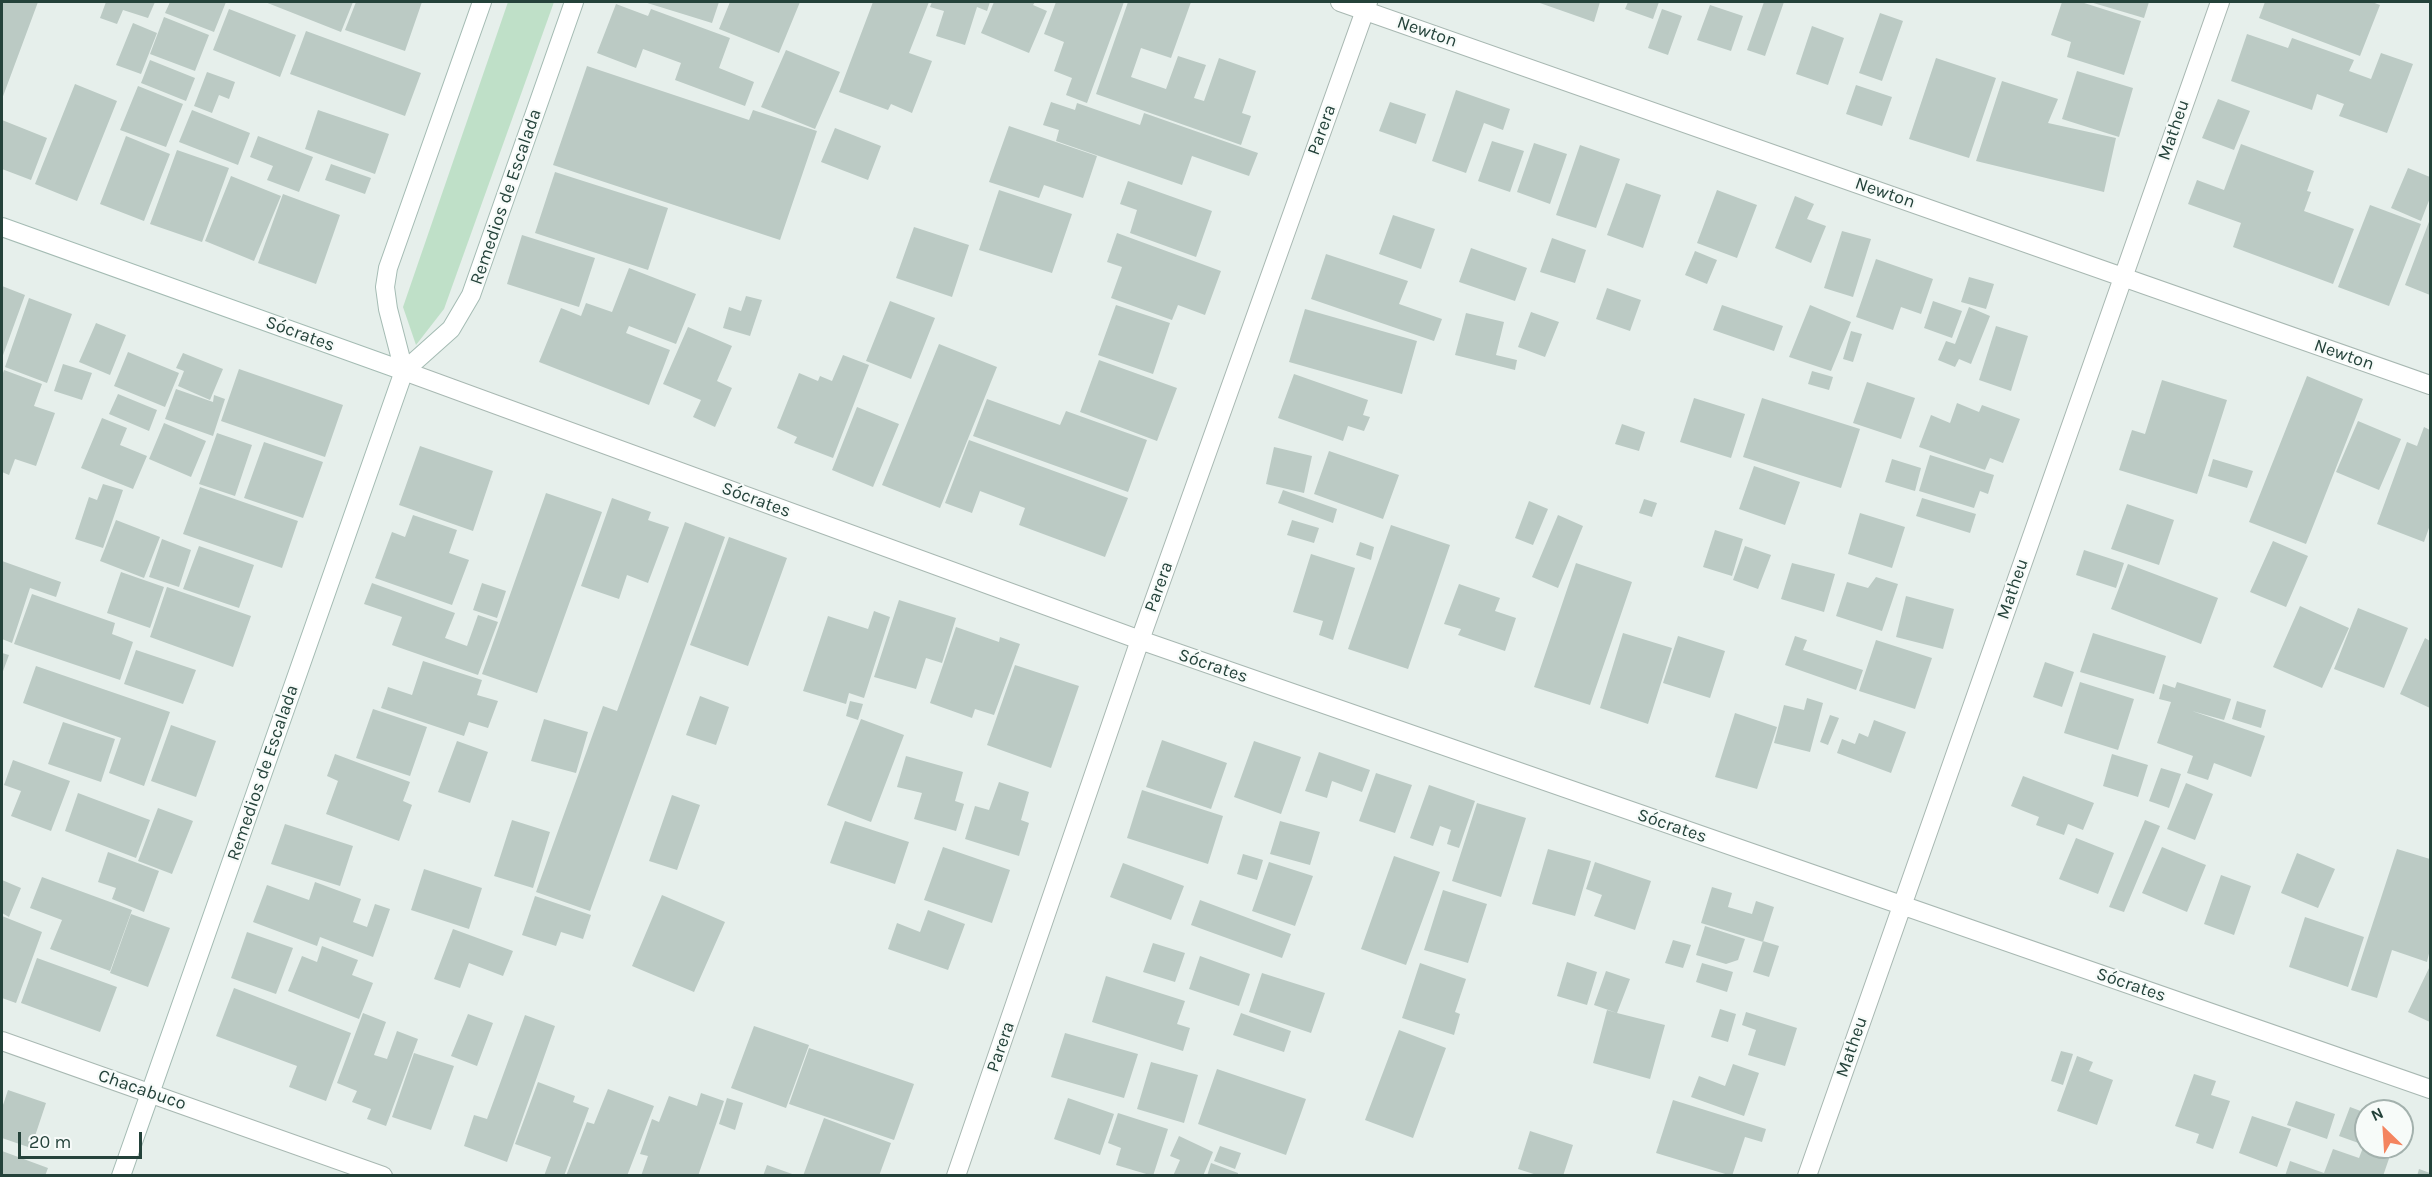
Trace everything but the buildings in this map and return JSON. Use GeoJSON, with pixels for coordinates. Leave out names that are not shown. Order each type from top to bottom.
{"type":"FeatureCollection","features":[{"type":"Feature","properties":{"kind":"street"},"geometry":{"type":"LineString","coordinates":[[404,371],[388,309],[385,287],[388,268],[482,2]]}},
{"type":"Feature","properties":{"kind":"street","name":"Remedios de Escalada"},"geometry":{"type":"LineString","coordinates":[[121,1176],[404,371],[451,329],[471,295],[574,2]]}},
{"type":"Feature","properties":{"kind":"street","name":"Newton"},"geometry":{"type":"LineString","coordinates":[[1340,2],[1366,6],[2430,385]]}},
{"type":"Feature","properties":{"kind":"street","name":"Matheu"},"geometry":{"type":"LineString","coordinates":[[1807,1176],[2220,2]]}},
{"type":"Feature","properties":{"kind":"street","name":"Parera"},"geometry":{"type":"LineString","coordinates":[[956,1176],[1140,640],[1366,6]]}},
{"type":"Feature","properties":{"kind":"street","name":"Sócrates"},"geometry":{"type":"LineString","coordinates":[[2,227],[1140,640],[2430,1089]]}},
{"type":"Feature","properties":{"kind":"street","name":"Chacabuco"},"geometry":{"type":"LineString","coordinates":[[2,1041],[383,1176]]}},
{"type":"Feature","properties":{"kind":"green space"},"geometry":{"type":"Polygon","coordinates":[[[508,2],[554,2],[444,309],[416,345],[403,307],[508,2]]]}}]}
